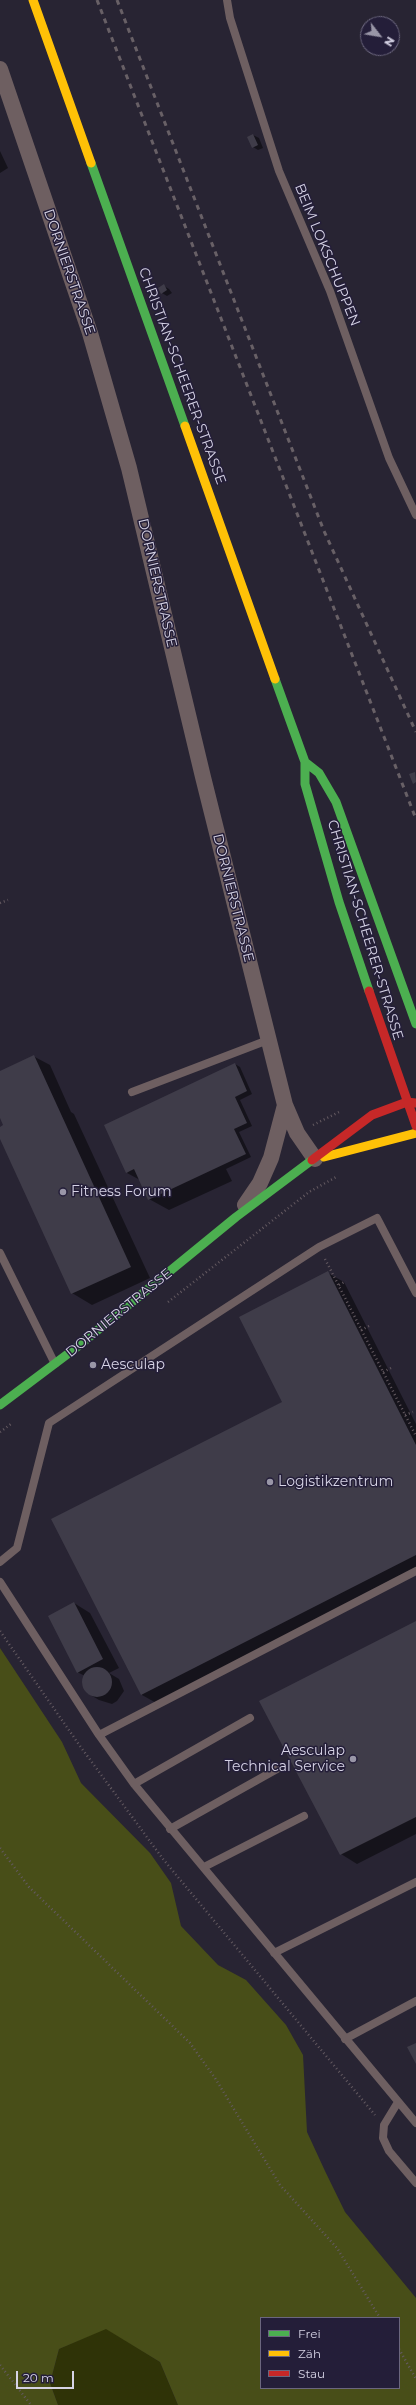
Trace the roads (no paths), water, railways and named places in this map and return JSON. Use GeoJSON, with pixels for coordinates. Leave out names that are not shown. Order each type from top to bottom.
{"type":"FeatureCollection","features":[{"type":"Feature","properties":{"kind":"main road","name":"CHRISTIAN-SCHEERER-STRASSE"},"geometry":{"type":"LineString","coordinates":[[33,0],[304,762],[305,784],[340,902],[412,1103],[416,1126]]}},
{"type":"Feature","properties":{"kind":"main road","name":"CHRISTIAN-SCHEERER-STRASSE"},"geometry":{"type":"LineString","coordinates":[[304,762],[320,773],[336,802],[416,1024]]}},
{"type":"Feature","properties":{"kind":"main road","name":"DORNIERSTRASSE"},"geometry":{"type":"LineString","coordinates":[[0,1405],[55,1364],[236,1217],[372,1115],[412,1103]]}},
{"type":"Feature","properties":{"kind":"main road","name":"DORNIERSTRASSE"},"geometry":{"type":"LineString","coordinates":[[315,1159],[416,1133]]}},
{"type":"Feature","properties":{"kind":"street","name":"DORNIERSTRASSE"},"geometry":{"type":"LineString","coordinates":[[1,75],[90,333],[129,468],[203,777],[285,1105],[297,1133],[315,1159]]}},
{"type":"Feature","properties":{"kind":"street","name":"DORNIERSTRASSE"},"geometry":{"type":"LineString","coordinates":[[236,1217],[260,1183],[271,1158],[285,1105]]}},
{"type":"Feature","properties":{"kind":"lane","name":"BEIM LOKSCHUPPEN"},"geometry":{"type":"LineString","coordinates":[[227,0],[230,18],[279,171],[330,291],[389,458],[416,515]]}},
{"type":"Feature","properties":{"kind":"lane"},"geometry":{"type":"LineString","coordinates":[[132,1092],[268,1040]]}},
{"type":"Feature","properties":{"kind":"lane"},"geometry":{"type":"LineString","coordinates":[[0,1562],[17,1548],[49,1423],[319,1247],[377,1218],[416,1293]]}},
{"type":"Feature","properties":{"kind":"lane"},"geometry":{"type":"LineString","coordinates":[[0,1253],[55,1364]]}},
{"type":"Feature","properties":{"kind":"lane"},"geometry":{"type":"LineString","coordinates":[[99,1735],[416,1572]]}},
{"type":"Feature","properties":{"kind":"lane"},"geometry":{"type":"LineString","coordinates":[[0,1582],[99,1735],[134,1784],[345,2039],[416,2122]]}},
{"type":"Feature","properties":{"kind":"lane"},"geometry":{"type":"LineString","coordinates":[[134,1784],[250,1718]]}},
{"type":"Feature","properties":{"kind":"lane"},"geometry":{"type":"LineString","coordinates":[[170,1828],[277,1769]]}},
{"type":"Feature","properties":{"kind":"lane"},"geometry":{"type":"LineString","coordinates":[[204,1867],[304,1816]]}},
{"type":"Feature","properties":{"kind":"lane"},"geometry":{"type":"LineString","coordinates":[[274,1953],[416,1882]]}},
{"type":"Feature","properties":{"kind":"lane"},"geometry":{"type":"LineString","coordinates":[[345,2039],[416,2001]]}},
{"type":"Feature","properties":{"kind":"lane"},"geometry":{"type":"LineString","coordinates":[[398,2102],[384,2125],[383,2138],[389,2151],[416,2183]]}},
{"type":"Feature","properties":{"kind":"railway"},"geometry":{"type":"LineString","coordinates":[[97,0],[416,819]]}},
{"type":"Feature","properties":{"kind":"railway"},"geometry":{"type":"LineString","coordinates":[[117,0],[324,531],[416,732]]}},
{"type":"Feature","properties":{"kind":"place","name":"Fitness Forum"},"geometry":{"type":"Point","coordinates":[63,1192]}},
{"type":"Feature","properties":{"kind":"place","name":"Aesculap"},"geometry":{"type":"Point","coordinates":[93,1365]}},
{"type":"Feature","properties":{"kind":"place","name":"Logistikzentrum"},"geometry":{"type":"Point","coordinates":[270,1482]}},
{"type":"Feature","properties":{"kind":"place","name":"Aesculap Technical Service"},"geometry":{"type":"Point","coordinates":[353,1759]}}]}
